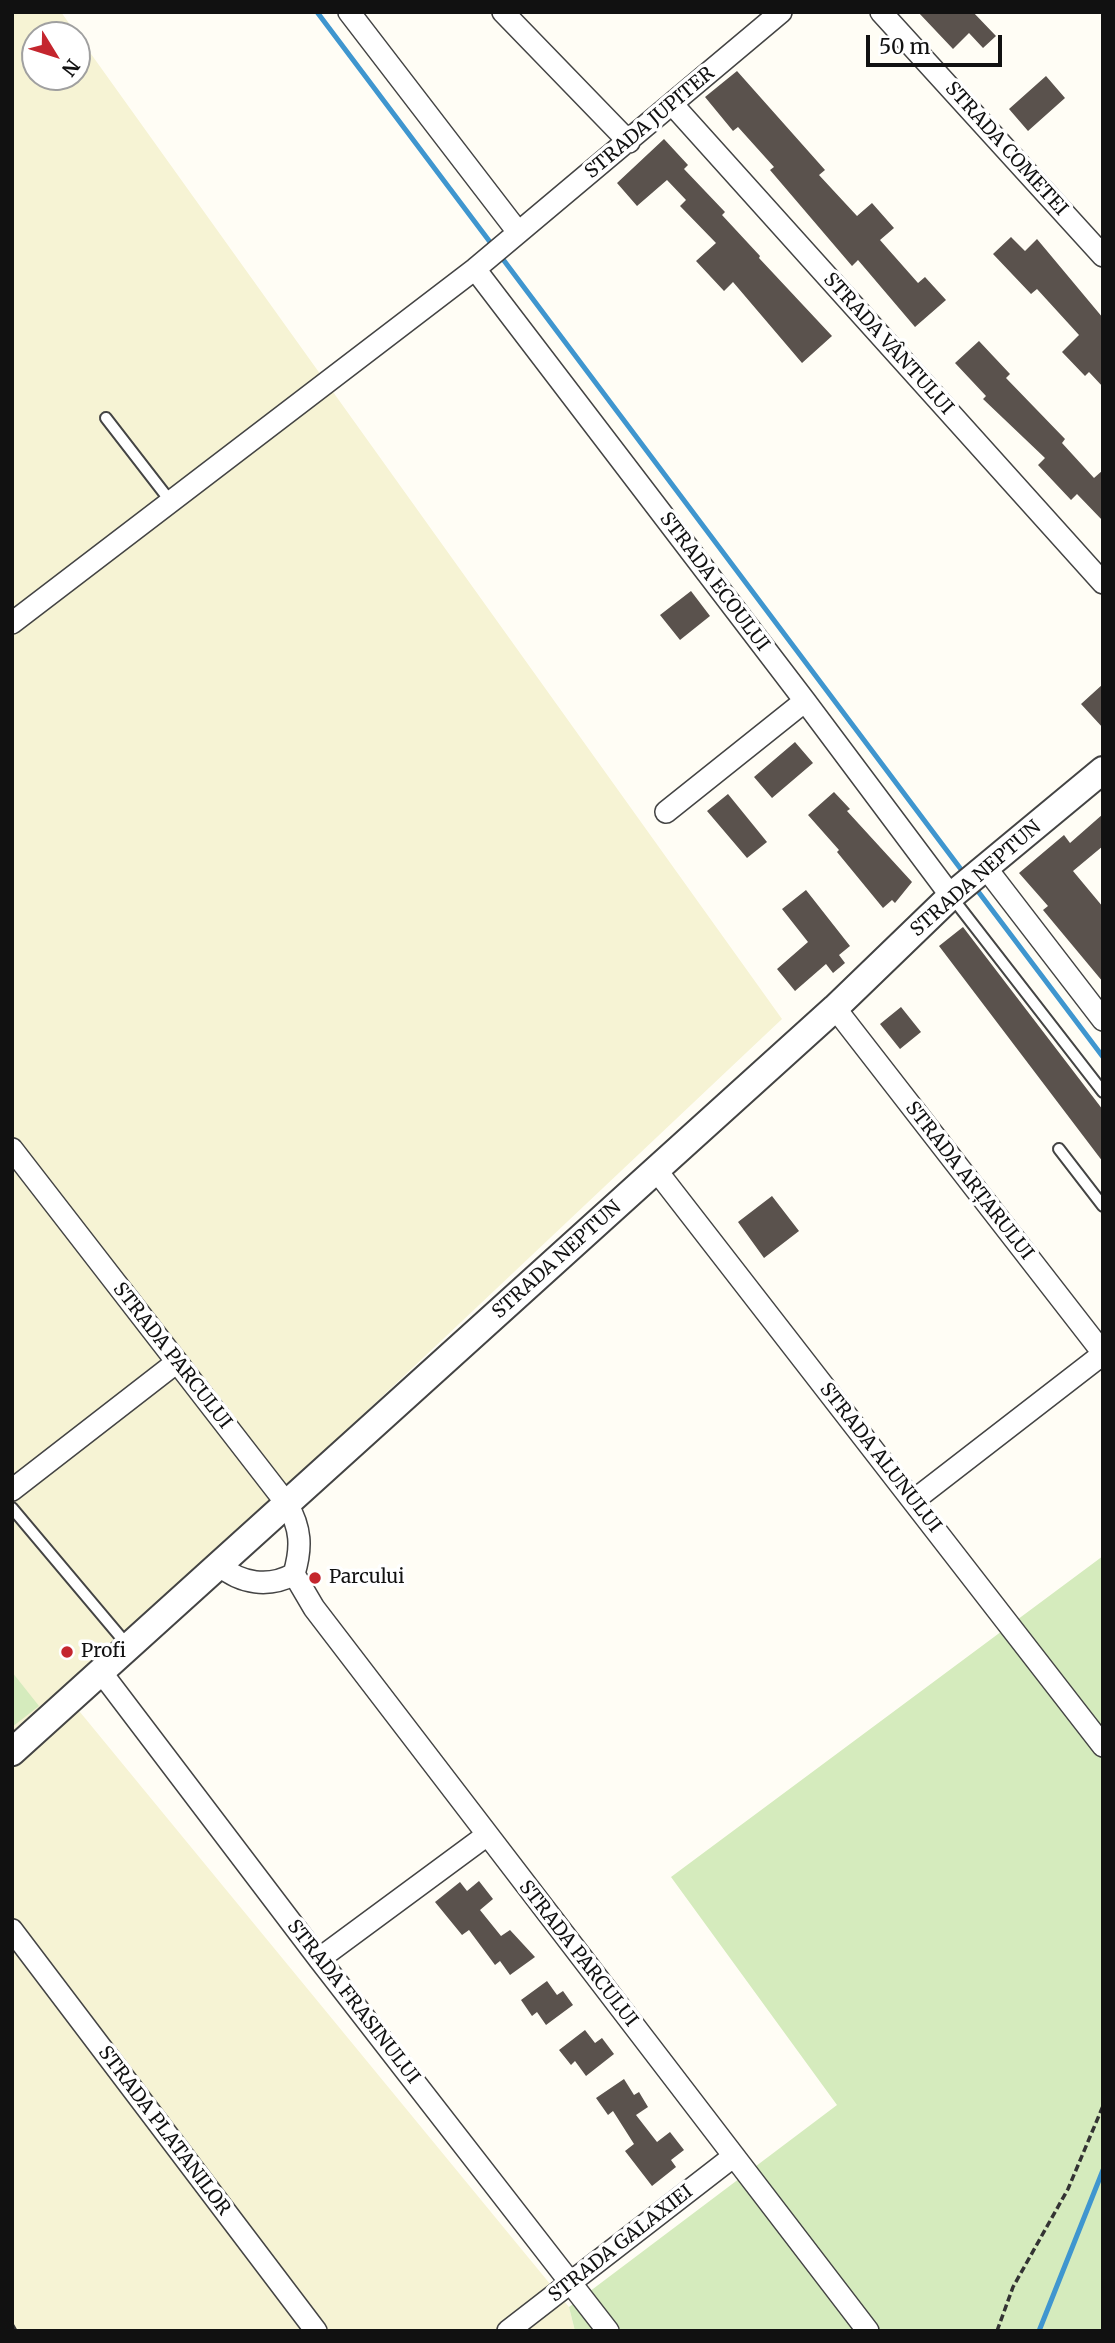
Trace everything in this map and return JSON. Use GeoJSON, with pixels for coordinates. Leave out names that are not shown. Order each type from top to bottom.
{"type":"FeatureCollection","features":[{"type":"Feature","properties":{"kind":"street"},"geometry":{"type":"LineString","coordinates":[[349,12],[518,232]]}},
{"type":"Feature","properties":{"kind":"street"},"geometry":{"type":"LineString","coordinates":[[503,12],[629,142]]}},
{"type":"Feature","properties":{"kind":"street","name":"STRADA JUPITER"},"geometry":{"type":"LineString","coordinates":[[12,623],[475,270],[781,12]]}},
{"type":"Feature","properties":{"kind":"street","name":"STRADA COMETEI"},"geometry":{"type":"LineString","coordinates":[[881,12],[1103,256]]}},
{"type":"Feature","properties":{"kind":"street","name":"STRADA VÂNTULUI"},"geometry":{"type":"LineString","coordinates":[[673,105],[1103,583]]}},
{"type":"Feature","properties":{"kind":"street","name":"STRADA ECOULUI"},"geometry":{"type":"LineString","coordinates":[[475,270],[806,701],[969,882],[1103,1020]]}},
{"type":"Feature","properties":{"kind":"street"},"geometry":{"type":"LineString","coordinates":[[666,812],[806,701]]}},
{"type":"Feature","properties":{"kind":"street","name":"STRADA NEPTUN"},"geometry":{"type":"LineString","coordinates":[[12,1752],[835,1008],[969,882],[1103,770]]}},
{"type":"Feature","properties":{"kind":"street","name":"STRADA ARȚARULUI"},"geometry":{"type":"LineString","coordinates":[[835,1008],[1103,1354]]}},
{"type":"Feature","properties":{"kind":"street","name":"STRADA PARCULUI"},"geometry":{"type":"LineString","coordinates":[[12,1149],[287,1504],[299,1525],[300,1555],[294,1574],[314,1608],[868,2331]]}},
{"type":"Feature","properties":{"kind":"street","name":"STRADA ALUNULUI"},"geometry":{"type":"LineString","coordinates":[[656,1170],[1103,1746]]}},
{"type":"Feature","properties":{"kind":"street"},"geometry":{"type":"LineString","coordinates":[[913,1501],[1103,1354]]}},
{"type":"Feature","properties":{"kind":"street"},"geometry":{"type":"LineString","coordinates":[[12,1490],[177,1362]]}},
{"type":"Feature","properties":{"kind":"street"},"geometry":{"type":"LineString","coordinates":[[219,1565],[230,1574],[253,1582],[278,1583],[294,1574]]}},
{"type":"Feature","properties":{"kind":"street","name":"STRADA FRASINULUI"},"geometry":{"type":"LineString","coordinates":[[101,1672],[319,1959],[608,2331]]}},
{"type":"Feature","properties":{"kind":"street"},"geometry":{"type":"LineString","coordinates":[[319,1959],[487,1835]]}},
{"type":"Feature","properties":{"kind":"street","name":"STRADA PLATANILOR"},"geometry":{"type":"LineString","coordinates":[[12,1930],[316,2331]]}},
{"type":"Feature","properties":{"kind":"street","name":"STRADA GALAXIEI"},"geometry":{"type":"LineString","coordinates":[[508,2331],[734,2157]]}},
{"type":"Feature","properties":{"kind":"lane"},"geometry":{"type":"LineString","coordinates":[[106,418],[171,502]]}},
{"type":"Feature","properties":{"kind":"lane"},"geometry":{"type":"LineString","coordinates":[[969,882],[1103,1092]]}},
{"type":"Feature","properties":{"kind":"lane"},"geometry":{"type":"LineString","coordinates":[[1059,1149],[1103,1206]]}},
{"type":"Feature","properties":{"kind":"lane"},"geometry":{"type":"LineString","coordinates":[[12,1508],[129,1647]]}},
{"type":"Feature","properties":{"kind":"path"},"geometry":{"type":"LineString","coordinates":[[997,2331],[1013,2287],[1068,2189],[1103,2106]]}},
{"type":"Feature","properties":{"kind":"path"},"geometry":{"type":"LineString","coordinates":[[12,2324],[16,2331]]}},
{"type":"Feature","properties":{"kind":"shaded area"},"geometry":{"type":"Polygon","coordinates":[[[12,12],[61,12],[67,21],[21,21],[21,91],[91,91],[91,54],[782,1019],[66,1695],[569,2307],[575,2331],[12,2331],[12,12]]]}},
{"type":"Feature","properties":{"kind":"green space"},"geometry":{"type":"Polygon","coordinates":[[[1103,1556],[1103,2331],[575,2331],[569,2307],[837,2105],[671,1877],[1103,1556]]]}},
{"type":"Feature","properties":{"kind":"green space"},"geometry":{"type":"Polygon","coordinates":[[[12,1672],[39,1706],[12,1727],[12,1672]]]}},
{"type":"Feature","properties":{"kind":"building"},"geometry":{"type":"Polygon","coordinates":[[[918,12],[973,12],[996,36],[983,48],[969,33],[953,49],[918,12]]]}},
{"type":"Feature","properties":{"kind":"building"},"geometry":{"type":"Polygon","coordinates":[[[737,71],[825,170],[819,175],[857,216],[872,203],[894,228],[880,240],[918,283],[925,277],[946,300],[915,327],[858,260],[852,266],[770,170],[774,167],[738,127],[733,131],[705,97],[737,71]]]}},
{"type":"Feature","properties":{"kind":"building"},"geometry":{"type":"Polygon","coordinates":[[[1046,76],[1065,98],[1028,131],[1009,109],[1046,76]]]}},
{"type":"Feature","properties":{"kind":"building"},"geometry":{"type":"Polygon","coordinates":[[[664,139],[688,165],[684,169],[725,212],[722,215],[832,336],[802,363],[733,282],[724,291],[696,261],[716,243],[680,206],[686,200],[667,180],[637,206],[617,183],[664,139]]]}},
{"type":"Feature","properties":{"kind":"building"},"geometry":{"type":"Polygon","coordinates":[[[1011,237],[1025,251],[1037,239],[1103,318],[1103,387],[1089,372],[1085,376],[1062,352],[1079,335],[1037,289],[1031,294],[993,254],[1011,237]]]}},
{"type":"Feature","properties":{"kind":"building"},"geometry":{"type":"Polygon","coordinates":[[[979,341],[1010,374],[1006,378],[1065,439],[1062,443],[1094,478],[1103,470],[1103,521],[1077,494],[1071,500],[1038,465],[1045,458],[983,399],[986,396],[955,363],[979,341]]]}},
{"type":"Feature","properties":{"kind":"building"},"geometry":{"type":"Polygon","coordinates":[[[691,591],[710,616],[680,640],[660,615],[691,591]]]}},
{"type":"Feature","properties":{"kind":"building"},"geometry":{"type":"Polygon","coordinates":[[[1103,684],[1103,728],[1081,704],[1103,684]]]}},
{"type":"Feature","properties":{"kind":"building"},"geometry":{"type":"Polygon","coordinates":[[[795,742],[813,763],[772,798],[754,777],[795,742]]]}},
{"type":"Feature","properties":{"kind":"building"},"geometry":{"type":"Polygon","coordinates":[[[834,792],[850,809],[847,811],[912,882],[895,903],[892,900],[883,908],[837,852],[839,850],[808,815],[834,792]]]}},
{"type":"Feature","properties":{"kind":"building"},"geometry":{"type":"Polygon","coordinates":[[[728,794],[767,842],[747,858],[707,811],[728,794]]]}},
{"type":"Feature","properties":{"kind":"building"},"geometry":{"type":"Polygon","coordinates":[[[1103,814],[1103,846],[1073,871],[1103,907],[1103,982],[1043,910],[1048,906],[1019,873],[1064,835],[1070,843],[1103,814]]]}},
{"type":"Feature","properties":{"kind":"building"},"geometry":{"type":"Polygon","coordinates":[[[806,890],[850,946],[839,955],[845,963],[833,973],[826,964],[795,991],[777,969],[808,942],[782,909],[806,890]]]}},
{"type":"Feature","properties":{"kind":"building"},"geometry":{"type":"Polygon","coordinates":[[[963,927],[1103,1110],[1103,1162],[939,946],[963,927]]]}},
{"type":"Feature","properties":{"kind":"building"},"geometry":{"type":"Polygon","coordinates":[[[901,1007],[921,1032],[900,1049],[880,1024],[901,1007]]]}},
{"type":"Feature","properties":{"kind":"building"},"geometry":{"type":"Polygon","coordinates":[[[772,1196],[799,1231],[764,1258],[738,1222],[772,1196]]]}},
{"type":"Feature","properties":{"kind":"building"},"geometry":{"type":"Polygon","coordinates":[[[479,1881],[493,1899],[480,1910],[501,1936],[510,1930],[535,1957],[510,1975],[500,1961],[495,1965],[469,1930],[462,1935],[435,1902],[460,1882],[467,1891],[479,1881]]]}},
{"type":"Feature","properties":{"kind":"building"},"geometry":{"type":"Polygon","coordinates":[[[547,1981],[557,1995],[563,1991],[573,2005],[546,2025],[537,2012],[532,2016],[521,2000],[547,1981]]]}},
{"type":"Feature","properties":{"kind":"building"},"geometry":{"type":"Polygon","coordinates":[[[585,2030],[595,2043],[602,2038],[614,2054],[586,2076],[575,2061],[571,2065],[559,2050],[585,2030]]]}},
{"type":"Feature","properties":{"kind":"building"},"geometry":{"type":"Polygon","coordinates":[[[624,2079],[634,2095],[639,2092],[648,2107],[636,2115],[657,2142],[670,2132],[684,2150],[671,2160],[676,2167],[652,2186],[625,2151],[634,2144],[613,2111],[608,2115],[596,2098],[624,2079]]]}},
{"type":"Feature","properties":{"kind":"waterway"},"geometry":{"type":"LineString","coordinates":[[317,12],[493,246]]}},
{"type":"Feature","properties":{"kind":"waterway"},"geometry":{"type":"LineString","coordinates":[[499,254],[966,876]]}},
{"type":"Feature","properties":{"kind":"waterway"},"geometry":{"type":"LineString","coordinates":[[974,886],[1103,1057]]}},
{"type":"Feature","properties":{"kind":"waterway"},"geometry":{"type":"LineString","coordinates":[[1039,2331],[1103,2170]]}},
{"type":"Feature","properties":{"kind":"place","name":"Parcului"},"geometry":{"type":"Point","coordinates":[315,1578]}},
{"type":"Feature","properties":{"kind":"place","name":"Profi"},"geometry":{"type":"Point","coordinates":[67,1652]}}]}
